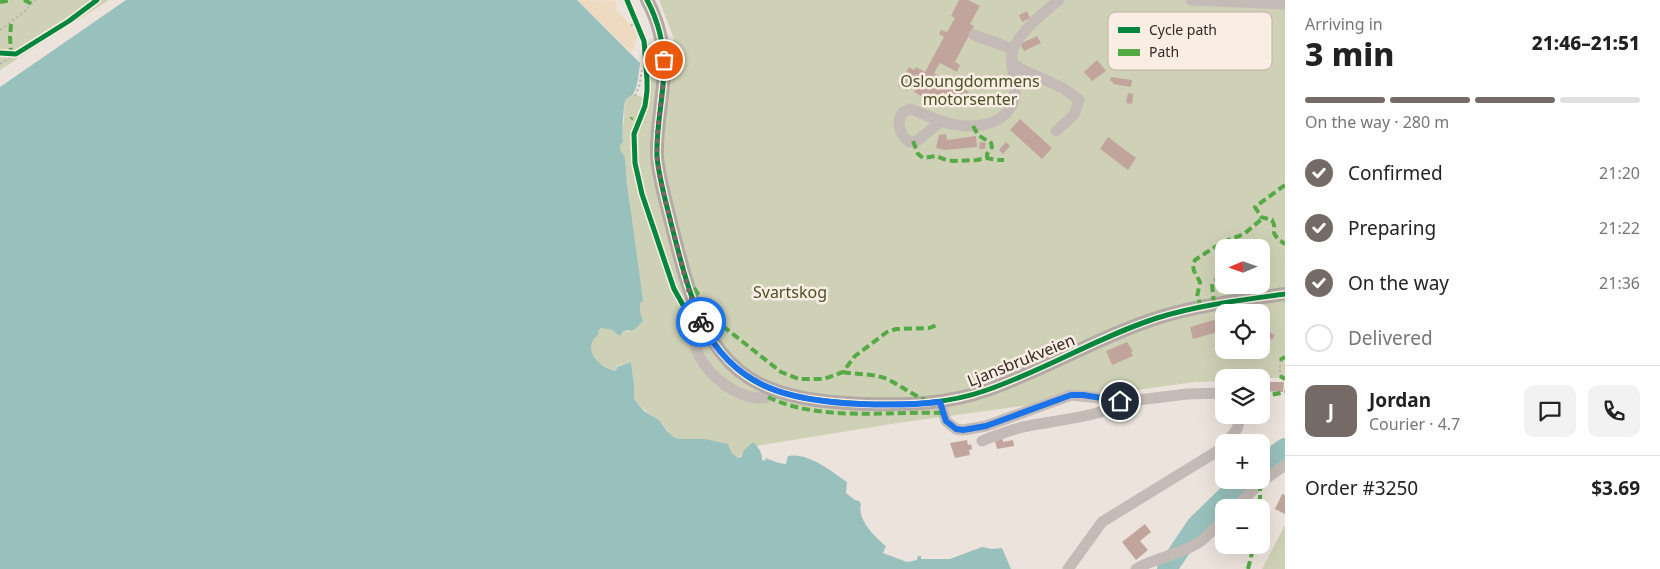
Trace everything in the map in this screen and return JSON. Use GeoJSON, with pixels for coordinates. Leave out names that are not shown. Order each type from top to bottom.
{"type":"FeatureCollection","features":[{"type":"Feature","properties":{"kind":"main road","name":"Ljansbrukveien"},"geometry":{"type":"LineString","coordinates":[[647,0],[660,33],[664,60],[657,141],[659,172],[684,274],[700,318],[711,339],[728,361],[747,377],[778,392],[809,399],[852,403],[940,402],[972,395],[1003,384],[1120,332],[1155,319],[1224,302],[1285,294]]}},
{"type":"Feature","properties":{"kind":"street"},"geometry":{"type":"LineString","coordinates":[[941,121],[957,125],[977,126],[992,124],[1010,109],[1015,90],[1012,62],[1014,49],[1023,35],[1058,0]]}},
{"type":"Feature","properties":{"kind":"street"},"geometry":{"type":"LineString","coordinates":[[1192,0],[1285,4]]}},
{"type":"Feature","properties":{"kind":"street"},"geometry":{"type":"LineString","coordinates":[[974,34],[1014,49]]}},
{"type":"Feature","properties":{"kind":"street"},"geometry":{"type":"LineString","coordinates":[[1012,62],[1021,69],[1063,88],[1079,100],[1074,115],[1056,131]]}},
{"type":"Feature","properties":{"kind":"street"},"geometry":{"type":"LineString","coordinates":[[700,318],[694,329],[694,345],[702,361],[715,377],[725,385],[754,397],[768,397],[778,392]]}},
{"type":"Feature","properties":{"kind":"street"},"geometry":{"type":"LineString","coordinates":[[940,402],[946,421],[956,429],[963,430],[986,426],[1071,395],[1130,401],[1187,394],[1215,394]]}},
{"type":"Feature","properties":{"kind":"street"},"geometry":{"type":"LineString","coordinates":[[982,441],[1019,428],[1096,414],[1114,407],[1120,401]]}},
{"type":"Feature","properties":{"kind":"street"},"geometry":{"type":"LineString","coordinates":[[1068,569],[1102,522],[1215,453]]}},
{"type":"Feature","properties":{"kind":"street"},"geometry":{"type":"LineString","coordinates":[[1244,499],[1260,483],[1285,465]]}},
{"type":"Feature","properties":{"kind":"street"},"geometry":{"type":"LineString","coordinates":[[1136,569],[1160,558],[1185,550],[1200,542],[1215,527]]}},
{"type":"Feature","properties":{"kind":"path"},"geometry":{"type":"LineString","coordinates":[[0,30],[24,12],[35,0]]}},
{"type":"Feature","properties":{"kind":"path"},"geometry":{"type":"LineString","coordinates":[[632,15],[635,24]]}},
{"type":"Feature","properties":{"kind":"path"},"geometry":{"type":"LineString","coordinates":[[645,45],[647,80]]}},
{"type":"Feature","properties":{"kind":"path"},"geometry":{"type":"LineString","coordinates":[[2,53],[18,52]]}},
{"type":"Feature","properties":{"kind":"path"},"geometry":{"type":"LineString","coordinates":[[0,64],[18,52]]}},
{"type":"Feature","properties":{"kind":"path"},"geometry":{"type":"LineString","coordinates":[[635,96],[639,87],[645,54]]}},
{"type":"Feature","properties":{"kind":"path"},"geometry":{"type":"LineString","coordinates":[[637,125],[643,112]]}},
{"type":"Feature","properties":{"kind":"path"},"geometry":{"type":"LineString","coordinates":[[632,118],[637,116]]}},
{"type":"Feature","properties":{"kind":"path"},"geometry":{"type":"LineString","coordinates":[[1280,360],[1280,376]]}},
{"type":"Feature","properties":{"kind":"green space"},"geometry":{"type":"Polygon","coordinates":[[[0,0],[109,0],[0,70],[0,0]]]}},
{"type":"Feature","properties":{"kind":"green space","name":"Svartskog"},"geometry":{"type":"Polygon","coordinates":[[[659,0],[1285,0],[1285,377],[1270,378],[1270,369],[1215,369],[1215,381],[1195,382],[898,423],[756,446],[753,442],[738,458],[732,453],[730,447],[724,444],[677,438],[634,399],[631,362],[617,366],[616,371],[610,369],[598,362],[591,351],[590,345],[598,334],[597,331],[601,328],[618,333],[623,331],[629,332],[640,312],[625,157],[620,150],[620,145],[623,142],[622,134],[627,99],[633,94],[649,99],[650,84],[648,80],[674,39],[659,0]]]}},
{"type":"Feature","properties":{"kind":"green space"},"geometry":{"type":"Polygon","coordinates":[[[1285,525],[1285,569],[1262,569],[1285,525]]]}},
{"type":"Feature","properties":{"kind":"sand"},"geometry":{"type":"Polygon","coordinates":[[[577,0],[616,1],[616,10],[638,33],[632,53],[577,0]]]}},
{"type":"Feature","properties":{"kind":"water"},"geometry":{"type":"Polygon","coordinates":[[[126,0],[577,0],[640,63],[636,88],[625,102],[623,142],[620,145],[620,150],[625,157],[643,301],[640,303],[640,312],[643,321],[634,330],[623,331],[620,336],[612,330],[601,328],[591,345],[594,357],[604,366],[616,371],[617,367],[631,362],[634,399],[644,411],[659,420],[674,437],[680,439],[705,439],[728,444],[732,453],[738,458],[741,457],[744,450],[753,442],[761,453],[762,460],[766,461],[765,458],[786,464],[788,456],[803,457],[819,463],[834,473],[847,482],[846,493],[861,504],[860,510],[864,521],[886,546],[883,553],[907,562],[917,560],[918,556],[921,556],[921,559],[950,559],[982,547],[1002,548],[1011,569],[0,569],[0,87],[126,0]]]}},
{"type":"Feature","properties":{"kind":"building"},"geometry":{"type":"Polygon","coordinates":[[[959,0],[968,0],[980,6],[970,24],[974,26],[955,62],[960,65],[957,72],[940,63],[934,73],[969,92],[962,103],[943,92],[936,104],[914,92],[918,85],[913,82],[907,91],[898,86],[909,67],[914,70],[916,67],[925,72],[944,37],[939,34],[941,30],[947,32],[955,18],[951,16],[959,0]]]}},
{"type":"Feature","properties":{"kind":"building"},"geometry":{"type":"Polygon","coordinates":[[[1027,11],[1030,18],[1022,22],[1019,15],[1027,11]]]}},
{"type":"Feature","properties":{"kind":"building"},"geometry":{"type":"Polygon","coordinates":[[[1037,36],[1041,43],[1024,51],[1020,44],[1037,36]]]}},
{"type":"Feature","properties":{"kind":"building"},"geometry":{"type":"Polygon","coordinates":[[[1097,60],[1106,71],[1092,81],[1084,72],[1097,60]]]}},
{"type":"Feature","properties":{"kind":"building"},"geometry":{"type":"Polygon","coordinates":[[[1111,77],[1132,80],[1131,87],[1113,84],[1110,81],[1111,77]]]}},
{"type":"Feature","properties":{"kind":"building"},"geometry":{"type":"Polygon","coordinates":[[[1128,93],[1133,94],[1132,104],[1126,103],[1128,93]]]}},
{"type":"Feature","properties":{"kind":"building"},"geometry":{"type":"Polygon","coordinates":[[[1020,119],[1052,148],[1042,159],[1010,130],[1020,119]]]}},
{"type":"Feature","properties":{"kind":"building"},"geometry":{"type":"Polygon","coordinates":[[[946,134],[947,140],[976,136],[977,147],[945,150],[936,148],[939,135],[946,134]]]}},
{"type":"Feature","properties":{"kind":"building"},"geometry":{"type":"Polygon","coordinates":[[[1108,137],[1136,158],[1128,170],[1100,149],[1108,137]]]}},
{"type":"Feature","properties":{"kind":"building"},"geometry":{"type":"Polygon","coordinates":[[[980,142],[986,143],[985,149],[979,149],[980,142]]]}},
{"type":"Feature","properties":{"kind":"building"},"geometry":{"type":"Polygon","coordinates":[[[1006,142],[1010,146],[1003,154],[999,150],[1006,142]]]}},
{"type":"Feature","properties":{"kind":"building"},"geometry":{"type":"Polygon","coordinates":[[[1215,320],[1215,333],[1193,339],[1190,327],[1215,320]]]}},
{"type":"Feature","properties":{"kind":"building"},"geometry":{"type":"Polygon","coordinates":[[[1270,332],[1275,335],[1272,340],[1270,339],[1270,332]]]}},
{"type":"Feature","properties":{"kind":"building"},"geometry":{"type":"Polygon","coordinates":[[[1127,342],[1133,351],[1131,352],[1133,356],[1112,365],[1106,351],[1127,342]]]}},
{"type":"Feature","properties":{"kind":"building"},"geometry":{"type":"Polygon","coordinates":[[[1270,382],[1284,382],[1283,392],[1270,391],[1270,382]]]}},
{"type":"Feature","properties":{"kind":"building"},"geometry":{"type":"Polygon","coordinates":[[[1003,439],[1003,442],[1013,440],[1014,446],[997,449],[995,441],[1003,439]]]}},
{"type":"Feature","properties":{"kind":"building"},"geometry":{"type":"Polygon","coordinates":[[[967,440],[968,445],[971,444],[972,449],[969,450],[970,455],[955,458],[950,443],[967,440]]]}},
{"type":"Feature","properties":{"kind":"building"},"geometry":{"type":"Polygon","coordinates":[[[1282,494],[1285,495],[1285,514],[1275,509],[1282,494]]]}},
{"type":"Feature","properties":{"kind":"building"},"geometry":{"type":"Polygon","coordinates":[[[1145,524],[1151,532],[1140,541],[1148,550],[1136,560],[1122,542],[1145,524]]]}},
{"type":"Feature","properties":{"kind":"waterway"},"geometry":{"type":"LineString","coordinates":[[1270,459],[1285,448]]}},
{"type":"Feature","properties":{"kind":"waterway"},"geometry":{"type":"LineString","coordinates":[[1167,569],[1196,526],[1234,489]]}},
{"type":"Feature","properties":{"kind":"marked path"},"geometry":{"type":"LineString","coordinates":[[0,2],[12,0]]}},
{"type":"Feature","properties":{"kind":"marked path"},"geometry":{"type":"LineString","coordinates":[[24,0],[32,4]]}},
{"type":"Feature","properties":{"kind":"marked path"},"geometry":{"type":"LineString","coordinates":[[11,24],[11,53]]}},
{"type":"Feature","properties":{"kind":"marked path"},"geometry":{"type":"LineString","coordinates":[[973,126],[978,135],[991,143],[992,147],[987,154],[987,158]]}},
{"type":"Feature","properties":{"kind":"marked path"},"geometry":{"type":"LineString","coordinates":[[913,141],[918,154],[923,158],[936,156],[954,161],[987,158],[1004,160]]}},
{"type":"Feature","properties":{"kind":"marked path"},"geometry":{"type":"LineString","coordinates":[[1285,185],[1255,207],[1261,217],[1272,220],[1274,234],[1285,244]]}},
{"type":"Feature","properties":{"kind":"marked path"},"geometry":{"type":"LineString","coordinates":[[1202,307],[1197,297],[1200,282],[1194,271],[1193,265],[1195,260],[1221,243],[1244,234],[1263,218]]}},
{"type":"Feature","properties":{"kind":"marked path"},"geometry":{"type":"LineString","coordinates":[[1214,304],[1212,284],[1215,281]]}},
{"type":"Feature","properties":{"kind":"marked path"},"geometry":{"type":"LineString","coordinates":[[694,288],[714,317],[724,327],[781,372],[799,379],[824,379],[843,372],[855,356],[887,332],[896,329],[929,328],[937,325]]}},
{"type":"Feature","properties":{"kind":"marked path"},"geometry":{"type":"LineString","coordinates":[[1280,360],[1285,357]]}},
{"type":"Feature","properties":{"kind":"marked path"},"geometry":{"type":"LineString","coordinates":[[843,372],[882,377],[927,401]]}},
{"type":"Feature","properties":{"kind":"marked path"},"geometry":{"type":"LineString","coordinates":[[1280,376],[1285,379]]}},
{"type":"Feature","properties":{"kind":"marked path"},"geometry":{"type":"LineString","coordinates":[[1270,395],[1285,392]]}},
{"type":"Feature","properties":{"kind":"marked path"},"geometry":{"type":"LineString","coordinates":[[768,397],[788,405],[831,413],[943,413]]}},
{"type":"Feature","properties":{"kind":"marked path"},"geometry":{"type":"LineString","coordinates":[[1260,489],[1260,499]]}},
{"type":"Feature","properties":{"kind":"marked path"},"geometry":{"type":"LineString","coordinates":[[1248,569],[1252,554]]}},
{"type":"Feature","properties":{"kind":"cycle path"},"geometry":{"type":"LineString","coordinates":[[0,53],[16,54],[69,21],[97,0]]}},
{"type":"Feature","properties":{"kind":"cycle path"},"geometry":{"type":"LineString","coordinates":[[627,0],[644,41],[647,91],[645,106],[634,134],[635,163],[642,194],[674,289],[683,305],[700,318]]}},
{"type":"Feature","properties":{"kind":"cycle path"},"geometry":{"type":"LineString","coordinates":[[647,0],[659,31],[664,63],[657,139],[658,165],[664,196],[686,279],[699,314],[713,341],[730,363],[750,379],[774,390],[831,402],[913,404],[943,401],[972,395],[1009,382],[1114,334],[1157,318],[1204,306],[1285,294]]}},
{"type":"Feature","properties":{"kind":"way so far"},"geometry":{"type":"LineString","coordinates":[[664,60],[657,141],[659,172],[684,274],[701,322]]}},
{"type":"Feature","properties":{"kind":"route"},"geometry":{"type":"LineString","coordinates":[[701,322],[728,361],[747,377],[768,388],[801,398],[833,402],[893,404],[940,402],[946,421],[956,429],[963,430],[986,426],[1028,409],[1071,395],[1120,401]]}},
{"type":"Feature","properties":{"kind":"park label","name":"Osloungdommens motorsenter"},"geometry":{"type":"Point","coordinates":[970,90]}}]}
